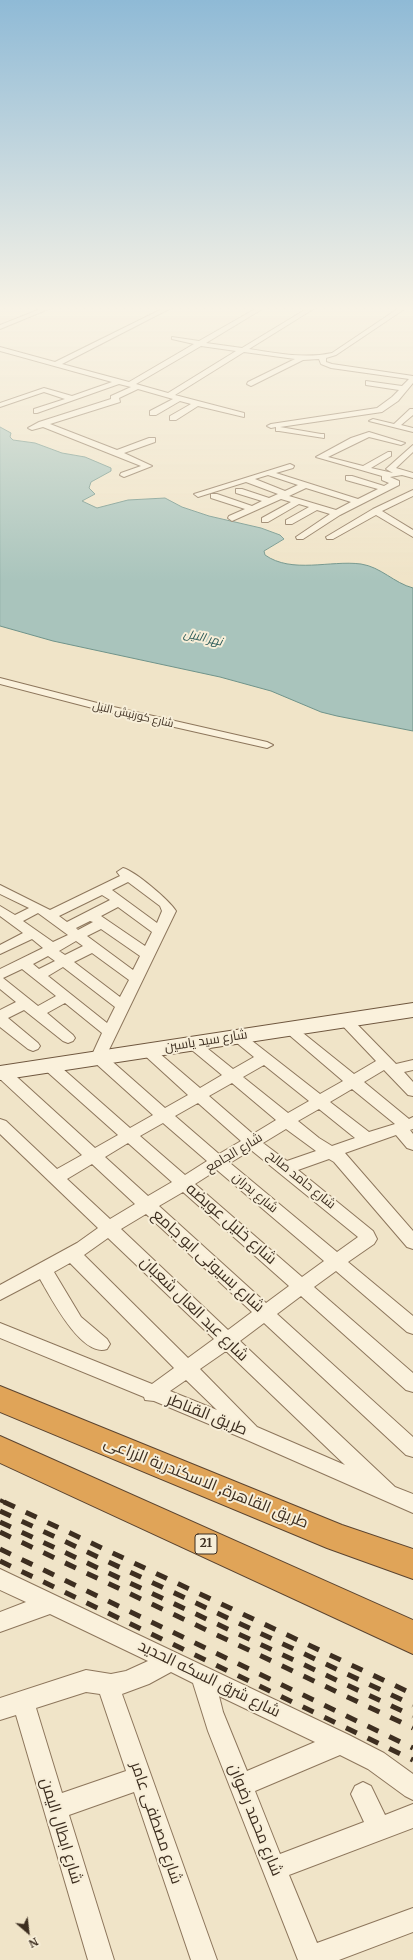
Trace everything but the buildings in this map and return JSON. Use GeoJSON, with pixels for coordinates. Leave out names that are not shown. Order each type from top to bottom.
{"type":"FeatureCollection","features":[{"type":"Feature","properties":{"kind":"highway","name":"طريق القاهرة, الاسكندرية الزراعى"},"geometry":{"type":"LineString","coordinates":[[0,1399],[338,1538],[413,1564]]}},
{"type":"Feature","properties":{"kind":"highway","name":"21"},"geometry":{"type":"LineString","coordinates":[[0,1449],[413,1637]]}},
{"type":"Feature","properties":{"kind":"street"},"geometry":{"type":"LineString","coordinates":[[2,403],[13,399]]}},
{"type":"Feature","properties":{"kind":"street"},"geometry":{"type":"LineString","coordinates":[[37,410],[72,399]]}},
{"type":"Feature","properties":{"kind":"street"},"geometry":{"type":"LineString","coordinates":[[32,428],[116,399]]}},
{"type":"Feature","properties":{"kind":"street"},"geometry":{"type":"LineString","coordinates":[[153,413],[176,399]]}},
{"type":"Feature","properties":{"kind":"street"},"geometry":{"type":"LineString","coordinates":[[184,399],[241,415]]}},
{"type":"Feature","properties":{"kind":"street"},"geometry":{"type":"LineString","coordinates":[[325,419],[338,422],[371,421],[393,399]]}},
{"type":"Feature","properties":{"kind":"street"},"geometry":{"type":"LineString","coordinates":[[173,418],[197,403]]}},
{"type":"Feature","properties":{"kind":"street"},"geometry":{"type":"LineString","coordinates":[[396,426],[413,411]]}},
{"type":"Feature","properties":{"kind":"street"},"geometry":{"type":"LineString","coordinates":[[271,426],[325,419],[371,421],[413,430]]}},
{"type":"Feature","properties":{"kind":"street"},"geometry":{"type":"LineString","coordinates":[[262,422],[281,429],[321,436]]}},
{"type":"Feature","properties":{"kind":"street"},"geometry":{"type":"LineString","coordinates":[[42,424],[148,466],[124,475]]}},
{"type":"Feature","properties":{"kind":"street"},"geometry":{"type":"LineString","coordinates":[[401,443],[365,432],[340,449],[320,457],[393,476],[413,467]]}},
{"type":"Feature","properties":{"kind":"street"},"geometry":{"type":"LineString","coordinates":[[116,453],[155,443],[129,458]]}},
{"type":"Feature","properties":{"kind":"street"},"geometry":{"type":"LineString","coordinates":[[413,447],[407,455],[390,469],[413,476]]}},
{"type":"Feature","properties":{"kind":"street"},"geometry":{"type":"LineString","coordinates":[[363,469],[388,454]]}},
{"type":"Feature","properties":{"kind":"street"},"geometry":{"type":"LineString","coordinates":[[198,494],[290,466]]}},
{"type":"Feature","properties":{"kind":"street"},"geometry":{"type":"LineString","coordinates":[[269,473],[359,502]]}},
{"type":"Feature","properties":{"kind":"street"},"geometry":{"type":"LineString","coordinates":[[300,538],[340,511],[396,483],[385,478],[388,475]]}},
{"type":"Feature","properties":{"kind":"street"},"geometry":{"type":"LineString","coordinates":[[257,476],[288,493],[298,501],[340,511]]}},
{"type":"Feature","properties":{"kind":"street"},"geometry":{"type":"LineString","coordinates":[[349,478],[386,489]]}},
{"type":"Feature","properties":{"kind":"street"},"geometry":{"type":"LineString","coordinates":[[246,480],[340,511]]}},
{"type":"Feature","properties":{"kind":"street"},"geometry":{"type":"LineString","coordinates":[[232,518],[304,485]]}},
{"type":"Feature","properties":{"kind":"street"},"geometry":{"type":"LineString","coordinates":[[239,491],[269,501]]}},
{"type":"Feature","properties":{"kind":"street"},"geometry":{"type":"LineString","coordinates":[[330,537],[376,511],[413,493]]}},
{"type":"Feature","properties":{"kind":"street"},"geometry":{"type":"LineString","coordinates":[[370,495],[393,502]]}},
{"type":"Feature","properties":{"kind":"street"},"geometry":{"type":"LineString","coordinates":[[214,496],[254,509]]}},
{"type":"Feature","properties":{"kind":"street"},"geometry":{"type":"LineString","coordinates":[[265,520],[298,501]]}},
{"type":"Feature","properties":{"kind":"street"},"geometry":{"type":"LineString","coordinates":[[316,526],[291,521],[317,506]]}},
{"type":"Feature","properties":{"kind":"street"},"geometry":{"type":"LineString","coordinates":[[376,511],[413,534]]}},
{"type":"Feature","properties":{"kind":"street"},"geometry":{"type":"LineString","coordinates":[[402,527],[413,526]]}},
{"type":"Feature","properties":{"kind":"street","name":"شارع كورنيش النيل"},"geometry":{"type":"LineString","coordinates":[[0,680],[104,708],[267,745]]}},
{"type":"Feature","properties":{"kind":"street"},"geometry":{"type":"LineString","coordinates":[[14,920],[44,912],[103,889],[126,874],[168,907],[169,911],[98,1057]]}},
{"type":"Feature","properties":{"kind":"street"},"geometry":{"type":"LineString","coordinates":[[0,889],[44,912],[137,979]]}},
{"type":"Feature","properties":{"kind":"street"},"geometry":{"type":"LineString","coordinates":[[103,889],[159,931]]}},
{"type":"Feature","properties":{"kind":"street"},"geometry":{"type":"LineString","coordinates":[[0,975],[50,949],[71,932],[96,919],[119,901]]}},
{"type":"Feature","properties":{"kind":"street"},"geometry":{"type":"LineString","coordinates":[[0,910],[123,1006]]}},
{"type":"Feature","properties":{"kind":"street"},"geometry":{"type":"LineString","coordinates":[[96,919],[148,955]]}},
{"type":"Feature","properties":{"kind":"street"},"geometry":{"type":"LineString","coordinates":[[3,945],[32,934]]}},
{"type":"Feature","properties":{"kind":"street"},"geometry":{"type":"LineString","coordinates":[[38,976],[92,947]]}},
{"type":"Feature","properties":{"kind":"street"},"geometry":{"type":"LineString","coordinates":[[23,963],[111,1032]]}},
{"type":"Feature","properties":{"kind":"street"},"geometry":{"type":"LineString","coordinates":[[0,982],[68,1038]]}},
{"type":"Feature","properties":{"kind":"street"},"geometry":{"type":"LineString","coordinates":[[37,1012],[66,997]]}},
{"type":"Feature","properties":{"kind":"street"},"geometry":{"type":"LineString","coordinates":[[26,1003],[0,1018],[33,1046]]}},
{"type":"Feature","properties":{"kind":"street","name":"شارع سيد ياسين"},"geometry":{"type":"LineString","coordinates":[[1,1072],[344,1019],[412,1010]]}},
{"type":"Feature","properties":{"kind":"street"},"geometry":{"type":"LineString","coordinates":[[344,1019],[413,1091]]}},
{"type":"Feature","properties":{"kind":"street"},"geometry":{"type":"LineString","coordinates":[[288,1028],[406,1125],[413,1144]]}},
{"type":"Feature","properties":{"kind":"street"},"geometry":{"type":"LineString","coordinates":[[237,1036],[367,1140]]}},
{"type":"Feature","properties":{"kind":"street"},"geometry":{"type":"LineString","coordinates":[[192,1043],[313,1142],[340,1158],[413,1242]]}},
{"type":"Feature","properties":{"kind":"street","name":"شارع حامد صالح"},"geometry":{"type":"LineString","coordinates":[[147,1050],[252,1142],[286,1168],[368,1236],[366,1242],[337,1263]]}},
{"type":"Feature","properties":{"kind":"street","name":"شارع بدران"},"geometry":{"type":"LineString","coordinates":[[98,1057],[164,1116],[413,1327]]}},
{"type":"Feature","properties":{"kind":"street"},"geometry":{"type":"LineString","coordinates":[[55,1178],[264,1058]]}},
{"type":"Feature","properties":{"kind":"street","name":"شارع خليل عويضه"},"geometry":{"type":"LineString","coordinates":[[49,1065],[413,1384]]}},
{"type":"Feature","properties":{"kind":"street","name":"شارع الجامع"},"geometry":{"type":"LineString","coordinates":[[0,1293],[92,1242],[109,1228],[353,1081],[389,1066],[413,1065]]}},
{"type":"Feature","properties":{"kind":"street","name":"شارع بسيونى ابو جامع"},"geometry":{"type":"LineString","coordinates":[[1,1072],[413,1449]]}},
{"type":"Feature","properties":{"kind":"street","name":"شارع عبد العال شعبان"},"geometry":{"type":"LineString","coordinates":[[0,1125],[388,1493]]}},
{"type":"Feature","properties":{"kind":"street"},"geometry":{"type":"LineString","coordinates":[[286,1168],[406,1125]]}},
{"type":"Feature","properties":{"kind":"street"},"geometry":{"type":"LineString","coordinates":[[72,1254],[254,1434]]}},
{"type":"Feature","properties":{"kind":"street"},"geometry":{"type":"LineString","coordinates":[[152,1394],[337,1263]]}},
{"type":"Feature","properties":{"kind":"street"},"geometry":{"type":"LineString","coordinates":[[43,1269],[75,1322],[101,1344]]}},
{"type":"Feature","properties":{"kind":"street","name":"طريق القناطر"},"geometry":{"type":"LineString","coordinates":[[0,1330],[152,1394],[254,1434],[413,1504]]}},
{"type":"Feature","properties":{"kind":"street","name":"شارع شرق السكه الحديد"},"geometry":{"type":"LineString","coordinates":[[0,1579],[203,1678],[341,1743],[376,1761],[413,1788]]}},
{"type":"Feature","properties":{"kind":"street"},"geometry":{"type":"LineString","coordinates":[[0,1622],[51,1603]]}},
{"type":"Feature","properties":{"kind":"street"},"geometry":{"type":"LineString","coordinates":[[0,1709],[86,1681],[94,1680],[108,1685],[133,1680],[170,1661]]}},
{"type":"Feature","properties":{"kind":"street","name":"شارع محمد رضوان"},"geometry":{"type":"LineString","coordinates":[[203,1678],[212,1712],[311,1959]]}},
{"type":"Feature","properties":{"kind":"street","name":"شارع مصطفى عامر"},"geometry":{"type":"LineString","coordinates":[[108,1685],[204,1960]]}},
{"type":"Feature","properties":{"kind":"street","name":"شارع ابطال اليمن"},"geometry":{"type":"LineString","coordinates":[[23,1701],[101,1960]]}},
{"type":"Feature","properties":{"kind":"street"},"geometry":{"type":"LineString","coordinates":[[242,1785],[341,1743]]}},
{"type":"Feature","properties":{"kind":"street"},"geometry":{"type":"LineString","coordinates":[[54,1808],[140,1778]]}},
{"type":"Feature","properties":{"kind":"street"},"geometry":{"type":"LineString","coordinates":[[363,1794],[379,1828]]}},
{"type":"Feature","properties":{"kind":"street"},"geometry":{"type":"LineString","coordinates":[[275,1868],[413,1816]]}},
{"type":"Feature","properties":{"kind":"street"},"geometry":{"type":"LineString","coordinates":[[311,1959],[413,1920]]}},
{"type":"Feature","properties":{"kind":"water","name":"نهر النيل"},"geometry":{"type":"Polygon","coordinates":[[[0,427],[11,433],[10,437],[13,440],[35,443],[62,453],[85,457],[111,468],[111,471],[91,482],[89,488],[95,494],[82,501],[97,508],[128,500],[165,498],[182,507],[209,516],[261,528],[280,535],[284,539],[264,551],[265,555],[276,561],[299,565],[361,564],[375,568],[400,583],[413,588],[413,731],[321,712],[271,691],[220,677],[53,641],[0,626],[0,427]]]}},
{"type":"Feature","properties":{"kind":"railway"},"geometry":{"type":"LineString","coordinates":[[0,1500],[4,1502]]}},
{"type":"Feature","properties":{"kind":"railway"},"geometry":{"type":"LineString","coordinates":[[4,1502],[413,1694]]}},
{"type":"Feature","properties":{"kind":"railway"},"geometry":{"type":"LineString","coordinates":[[0,1511],[413,1705]]}},
{"type":"Feature","properties":{"kind":"railway"},"geometry":{"type":"LineString","coordinates":[[0,1522],[413,1716]]}},
{"type":"Feature","properties":{"kind":"railway"},"geometry":{"type":"LineString","coordinates":[[0,1532],[413,1728]]}},
{"type":"Feature","properties":{"kind":"railway"},"geometry":{"type":"LineString","coordinates":[[0,1549],[413,1748]]}},
{"type":"Feature","properties":{"kind":"railway"},"geometry":{"type":"LineString","coordinates":[[0,1561],[413,1760]]}}]}
